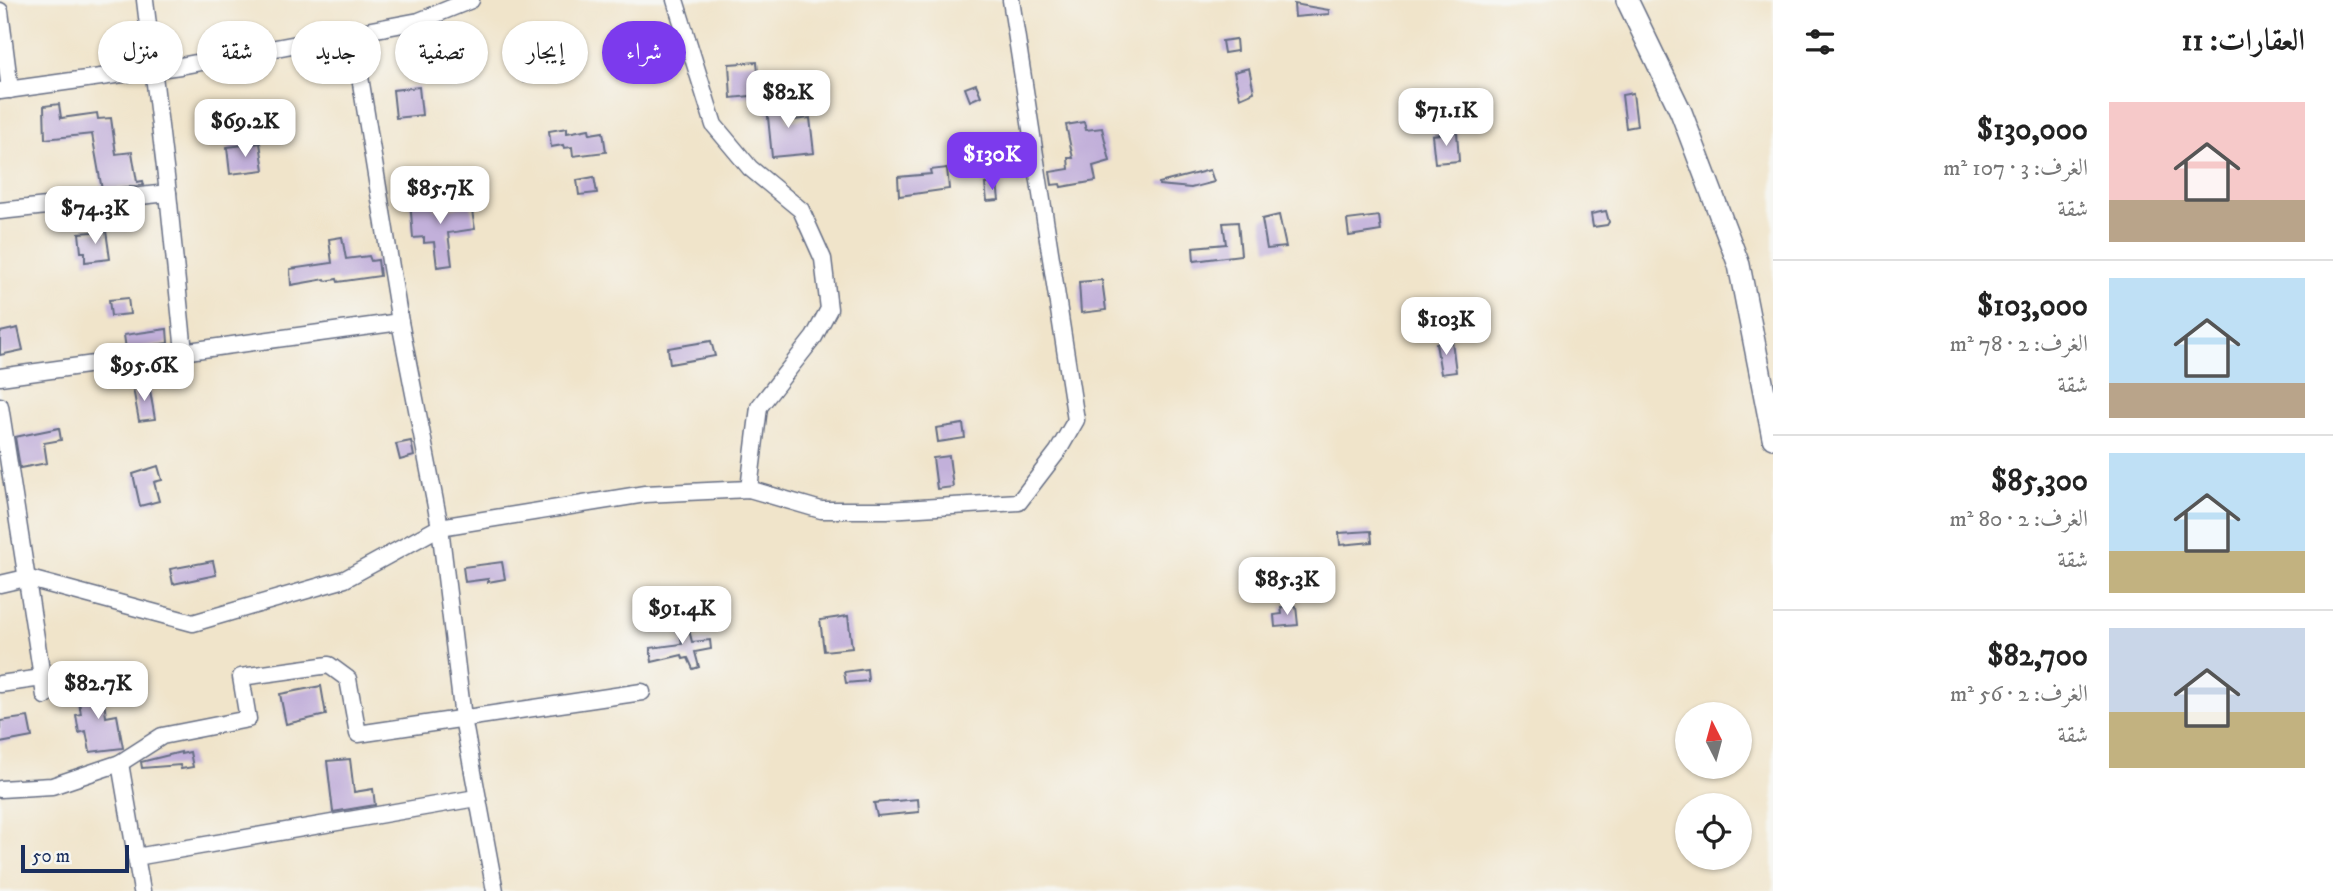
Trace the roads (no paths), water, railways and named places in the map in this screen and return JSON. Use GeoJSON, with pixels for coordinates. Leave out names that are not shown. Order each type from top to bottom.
{"type":"FeatureCollection","features":[{"type":"Feature","properties":{"kind":"street"},"geometry":{"type":"LineString","coordinates":[[145,0],[147,21]]}},
{"type":"Feature","properties":{"kind":"street"},"geometry":{"type":"LineString","coordinates":[[381,28],[419,21],[471,0]]}},
{"type":"Feature","properties":{"kind":"street"},"geometry":{"type":"LineString","coordinates":[[675,0],[714,125],[750,168],[800,210],[822,259],[829,309],[814,337],[759,407],[750,489]]}},
{"type":"Feature","properties":{"kind":"street"},"geometry":{"type":"LineString","coordinates":[[0,584],[26,578],[193,623],[345,579],[440,527],[645,494],[750,489],[821,510],[887,510],[1019,502],[1058,451],[1076,420],[1011,0]]}},
{"type":"Feature","properties":{"kind":"street"},"geometry":{"type":"LineString","coordinates":[[1628,0],[1681,111],[1739,265],[1773,438]]}},
{"type":"Feature","properties":{"kind":"street"},"geometry":{"type":"LineString","coordinates":[[0,11],[5,90],[98,77]]}},
{"type":"Feature","properties":{"kind":"street"},"geometry":{"type":"LineString","coordinates":[[183,65],[291,45]]}},
{"type":"Feature","properties":{"kind":"street"},"geometry":{"type":"LineString","coordinates":[[155,84],[184,352]]}},
{"type":"Feature","properties":{"kind":"street"},"geometry":{"type":"LineString","coordinates":[[361,84],[400,323],[440,527],[463,718],[495,891]]}},
{"type":"Feature","properties":{"kind":"street"},"geometry":{"type":"LineString","coordinates":[[0,211],[168,193]]}},
{"type":"Feature","properties":{"kind":"street"},"geometry":{"type":"LineString","coordinates":[[0,377],[400,323]]}},
{"type":"Feature","properties":{"kind":"street"},"geometry":{"type":"LineString","coordinates":[[0,406],[45,696]]}},
{"type":"Feature","properties":{"kind":"street"},"geometry":{"type":"LineString","coordinates":[[0,789],[52,786],[120,763],[162,736],[248,719],[240,677],[329,665],[348,679],[358,734],[642,692]]}},
{"type":"Feature","properties":{"kind":"street"},"geometry":{"type":"LineString","coordinates":[[0,684],[42,678]]}},
{"type":"Feature","properties":{"kind":"street"},"geometry":{"type":"LineString","coordinates":[[120,763],[142,891]]}},
{"type":"Feature","properties":{"kind":"street"},"geometry":{"type":"LineString","coordinates":[[136,857],[476,798]]}}]}
